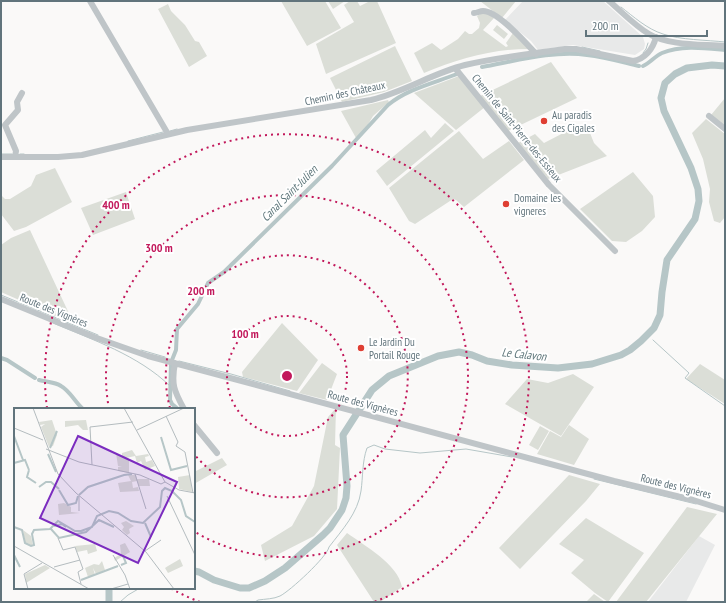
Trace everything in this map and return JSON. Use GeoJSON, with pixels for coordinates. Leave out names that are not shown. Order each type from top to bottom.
{"type":"FeatureCollection","features":[{"type":"Feature","properties":{"kind":"street"},"geometry":{"type":"LineString","coordinates":[[90,1],[168,134]]}},
{"type":"Feature","properties":{"kind":"street"},"geometry":{"type":"LineString","coordinates":[[609,1],[636,25],[656,38],[669,41],[725,46]]}},
{"type":"Feature","properties":{"kind":"street"},"geometry":{"type":"LineString","coordinates":[[474,14],[484,11],[495,15],[524,40],[536,54]]}},
{"type":"Feature","properties":{"kind":"street","name":"Chemin des Châteaux"},"geometry":{"type":"LineString","coordinates":[[1,157],[58,157],[82,155],[168,134],[311,111],[382,97],[454,68],[479,62],[565,49],[576,49],[633,61],[639,60],[645,56],[656,38]]}},
{"type":"Feature","properties":{"kind":"street","name":"Chemin de Saint-Pierre-des-Essieux"},"geometry":{"type":"LineString","coordinates":[[454,68],[550,185],[615,251]]}},
{"type":"Feature","properties":{"kind":"street"},"geometry":{"type":"LineString","coordinates":[[15,157],[16,151],[5,125],[18,110],[17,102],[22,93]]}},
{"type":"Feature","properties":{"kind":"street"},"geometry":{"type":"LineString","coordinates":[[709,116],[725,129]]}},
{"type":"Feature","properties":{"kind":"street","name":"Route des Vignères"},"geometry":{"type":"LineString","coordinates":[[1,299],[120,347],[725,510]]}},
{"type":"Feature","properties":{"kind":"street"},"geometry":{"type":"LineString","coordinates":[[172,362],[174,390],[183,408]]}},
{"type":"Feature","properties":{"kind":"street"},"geometry":{"type":"LineString","coordinates":[[195,426],[217,453]]}},
{"type":"Feature","properties":{"kind":"shaded area"},"geometry":{"type":"Polygon","coordinates":[[[281,1],[325,1],[341,28],[307,46],[281,1]]]}},
{"type":"Feature","properties":{"kind":"shaded area"},"geometry":{"type":"Polygon","coordinates":[[[328,1],[345,1],[333,9],[328,1]]]}},
{"type":"Feature","properties":{"kind":"shaded area"},"geometry":{"type":"Polygon","coordinates":[[[350,1],[357,1],[360,6],[370,1],[377,1],[396,43],[326,74],[316,44],[354,22],[344,5],[350,1]]]}},
{"type":"Feature","properties":{"kind":"shaded area"},"geometry":{"type":"Polygon","coordinates":[[[480,1],[516,1],[502,18],[480,1]]]}},
{"type":"Feature","properties":{"kind":"shaded area"},"geometry":{"type":"Polygon","coordinates":[[[523,1],[603,1],[643,37],[645,44],[644,49],[635,55],[573,45],[538,50],[531,41],[505,20],[523,1]]]}},
{"type":"Feature","properties":{"kind":"shaded area"},"geometry":{"type":"Polygon","coordinates":[[[168,4],[171,11],[185,25],[195,41],[199,42],[207,56],[189,67],[158,9],[168,4]]]}},
{"type":"Feature","properties":{"kind":"shaded area"},"geometry":{"type":"Polygon","coordinates":[[[487,13],[494,18],[483,30],[506,47],[508,46],[506,43],[513,33],[529,49],[515,49],[488,53],[450,63],[424,73],[414,53],[432,43],[441,50],[458,39],[465,31],[472,34],[479,28],[480,23],[477,16],[487,13]]]}},
{"type":"Feature","properties":{"kind":"shaded area"},"geometry":{"type":"Polygon","coordinates":[[[497,25],[508,34],[504,39],[493,30],[497,25]]]}},
{"type":"Feature","properties":{"kind":"shaded area"},"geometry":{"type":"Polygon","coordinates":[[[395,46],[412,81],[384,92],[342,102],[330,78],[395,46]]]}},
{"type":"Feature","properties":{"kind":"shaded area"},"geometry":{"type":"Polygon","coordinates":[[[551,62],[577,98],[508,131],[480,96],[551,62]]]}},
{"type":"Feature","properties":{"kind":"shaded area"},"geometry":{"type":"Polygon","coordinates":[[[459,76],[485,107],[456,130],[414,93],[459,76]]]}},
{"type":"Feature","properties":{"kind":"shaded area"},"geometry":{"type":"Polygon","coordinates":[[[725,98],[725,126],[711,115],[725,98]]]}},
{"type":"Feature","properties":{"kind":"shaded area"},"geometry":{"type":"Polygon","coordinates":[[[388,100],[389,102],[373,116],[366,128],[356,138],[341,111],[388,100]]]}},
{"type":"Feature","properties":{"kind":"shaded area"},"geometry":{"type":"Polygon","coordinates":[[[706,119],[725,134],[725,217],[720,223],[714,221],[709,202],[710,189],[703,159],[692,133],[706,119]]]}},
{"type":"Feature","properties":{"kind":"shaded area"},"geometry":{"type":"Polygon","coordinates":[[[445,123],[454,131],[387,186],[376,171],[425,130],[431,138],[445,123]]]}},
{"type":"Feature","properties":{"kind":"shaded area"},"geometry":{"type":"Polygon","coordinates":[[[573,128],[588,128],[594,143],[607,156],[548,179],[518,143],[535,134],[544,143],[573,128]]]}},
{"type":"Feature","properties":{"kind":"shaded area"},"geometry":{"type":"Polygon","coordinates":[[[459,131],[483,159],[509,141],[524,160],[464,207],[453,199],[415,224],[409,221],[389,188],[459,131]]]}},
{"type":"Feature","properties":{"kind":"shaded area"},"geometry":{"type":"Polygon","coordinates":[[[55,168],[72,202],[26,227],[14,231],[1,214],[1,195],[5,199],[10,199],[31,186],[36,175],[55,168]]]}},
{"type":"Feature","properties":{"kind":"shaded area"},"geometry":{"type":"Polygon","coordinates":[[[633,172],[653,196],[655,217],[642,231],[626,242],[612,241],[580,209],[633,172]]]}},
{"type":"Feature","properties":{"kind":"shaded area"},"geometry":{"type":"Polygon","coordinates":[[[126,192],[135,219],[93,235],[81,208],[126,192]]]}},
{"type":"Feature","properties":{"kind":"shaded area"},"geometry":{"type":"Polygon","coordinates":[[[30,230],[73,322],[60,318],[1,292],[1,245],[11,238],[30,230]]]}},
{"type":"Feature","properties":{"kind":"shaded area"},"geometry":{"type":"Polygon","coordinates":[[[282,323],[318,360],[297,391],[243,377],[242,372],[282,323]]]}},
{"type":"Feature","properties":{"kind":"shaded area"},"geometry":{"type":"Polygon","coordinates":[[[322,363],[337,374],[327,400],[299,393],[322,363]]]}},
{"type":"Feature","properties":{"kind":"shaded area"},"geometry":{"type":"Polygon","coordinates":[[[700,364],[725,380],[725,404],[686,379],[700,364]]]}},
{"type":"Feature","properties":{"kind":"shaded area"},"geometry":{"type":"Polygon","coordinates":[[[573,374],[594,387],[561,436],[505,404],[527,379],[548,383],[573,374]]]}},
{"type":"Feature","properties":{"kind":"shaded area"},"geometry":{"type":"Polygon","coordinates":[[[336,408],[335,445],[340,448],[337,509],[314,536],[265,561],[261,545],[292,526],[314,486],[328,417],[336,408]]]}},
{"type":"Feature","properties":{"kind":"shaded area"},"geometry":{"type":"Polygon","coordinates":[[[569,425],[589,439],[574,465],[537,454],[550,431],[561,437],[569,425]]]}},
{"type":"Feature","properties":{"kind":"shaded area"},"geometry":{"type":"Polygon","coordinates":[[[540,426],[549,431],[538,450],[529,445],[540,426]]]}},
{"type":"Feature","properties":{"kind":"shaded area"},"geometry":{"type":"Polygon","coordinates":[[[222,458],[227,465],[195,483],[195,472],[222,458]]]}},
{"type":"Feature","properties":{"kind":"shaded area"},"geometry":{"type":"Polygon","coordinates":[[[569,475],[600,484],[586,501],[520,569],[499,548],[569,475]]]}},
{"type":"Feature","properties":{"kind":"shaded area"},"geometry":{"type":"Polygon","coordinates":[[[687,507],[717,514],[646,602],[616,602],[687,507]]]}},
{"type":"Feature","properties":{"kind":"shaded area"},"geometry":{"type":"Polygon","coordinates":[[[586,518],[644,553],[608,602],[571,573],[584,560],[559,544],[586,518]]]}},
{"type":"Feature","properties":{"kind":"shaded area"},"geometry":{"type":"Polygon","coordinates":[[[347,533],[388,563],[399,579],[402,587],[380,602],[374,602],[337,545],[347,533]]]}},
{"type":"Feature","properties":{"kind":"shaded area"},"geometry":{"type":"Polygon","coordinates":[[[699,536],[715,545],[686,602],[648,602],[699,536]]]}},
{"type":"Feature","properties":{"kind":"shaded area"},"geometry":{"type":"Polygon","coordinates":[[[594,594],[605,602],[586,602],[594,594]]]}},
{"type":"Feature","properties":{"kind":"waterway"},"geometry":{"type":"LineString","coordinates":[[621,7],[646,26],[657,32],[685,39],[725,42]]}},
{"type":"Feature","properties":{"kind":"waterway"},"geometry":{"type":"LineString","coordinates":[[643,53],[648,43]]}},
{"type":"Feature","properties":{"kind":"waterway"},"geometry":{"type":"LineString","coordinates":[[582,47],[600,51]]}},
{"type":"Feature","properties":{"kind":"waterway","name":"Canal Saint-Julien"},"geometry":{"type":"LineString","coordinates":[[643,66],[669,50],[685,48],[725,50]]}},
{"type":"Feature","properties":{"kind":"waterway","name":"Canal Saint-Julien"},"geometry":{"type":"LineString","coordinates":[[482,67],[535,57],[562,54],[600,57],[639,66]]}},
{"type":"Feature","properties":{"kind":"waterway","name":"Le Calavon"},"geometry":{"type":"LineString","coordinates":[[195,571],[214,580],[240,588],[249,588],[265,581],[285,568],[330,528],[342,510],[346,498],[347,486],[343,435],[372,390],[389,376],[438,356],[459,352],[487,361],[512,365],[558,368],[592,364],[621,355],[641,341],[654,328],[660,315],[667,260],[695,219],[699,201],[698,189],[691,168],[664,111],[661,98],[665,83],[675,74],[687,68],[712,65],[725,66]]}},
{"type":"Feature","properties":{"kind":"waterway","name":"Canal Saint-Julien"},"geometry":{"type":"LineString","coordinates":[[172,360],[176,350],[177,329],[198,304],[208,283],[224,272],[332,166],[395,99],[421,87],[457,74]]}},
{"type":"Feature","properties":{"kind":"waterway"},"geometry":{"type":"LineString","coordinates":[[170,131],[177,129]]}},
{"type":"Feature","properties":{"kind":"waterway"},"geometry":{"type":"LineString","coordinates":[[128,141],[163,132]]}},
{"type":"Feature","properties":{"kind":"waterway"},"geometry":{"type":"LineString","coordinates":[[1,154],[12,154]]}},
{"type":"Feature","properties":{"kind":"waterway"},"geometry":{"type":"LineString","coordinates":[[1,295],[98,335]]}},
{"type":"Feature","properties":{"kind":"waterway"},"geometry":{"type":"LineString","coordinates":[[53,323],[99,342],[144,365],[170,386]]}},
{"type":"Feature","properties":{"kind":"waterway"},"geometry":{"type":"LineString","coordinates":[[653,340],[689,373],[685,378],[725,406]]}},
{"type":"Feature","properties":{"kind":"waterway"},"geometry":{"type":"LineString","coordinates":[[141,350],[165,357]]}},
{"type":"Feature","properties":{"kind":"waterway","name":"Canal Saint-Julien"},"geometry":{"type":"LineString","coordinates":[[1,358],[7,360],[35,378]]}},
{"type":"Feature","properties":{"kind":"waterway"},"geometry":{"type":"LineString","coordinates":[[179,361],[290,391]]}},
{"type":"Feature","properties":{"kind":"waterway","name":"Canal Saint-Julien"},"geometry":{"type":"LineString","coordinates":[[171,364],[170,400],[177,408]]}},
{"type":"Feature","properties":{"kind":"waterway","name":"Canal Saint-Julien"},"geometry":{"type":"LineString","coordinates":[[39,380],[61,386],[82,408]]}},
{"type":"Feature","properties":{"kind":"waterway"},"geometry":{"type":"LineString","coordinates":[[255,602],[258,600],[278,597],[285,593],[308,573],[327,552],[357,507],[361,491],[363,464],[367,448],[374,445],[385,449],[420,453],[466,449],[512,457]]}},
{"type":"Feature","properties":{"kind":"waterway"},"geometry":{"type":"LineString","coordinates":[[594,479],[696,504]]}},
{"type":"Feature","properties":{"kind":"waterway","name":"Le Calavon"},"geometry":{"type":"LineString","coordinates":[[109,589],[109,602]]}},
{"type":"Feature","properties":{"kind":"waterway"},"geometry":{"type":"LineString","coordinates":[[120,602],[138,589]]}},
{"type":"Feature","properties":{"kind":"place","name":"Au paradis des Cigales"},"geometry":{"type":"Point","coordinates":[544,121]}},
{"type":"Feature","properties":{"kind":"place","name":"Domaine les vigneres"},"geometry":{"type":"Point","coordinates":[506,204]}},
{"type":"Feature","properties":{"kind":"place","name":"Le Jardin Du Portail Rouge"},"geometry":{"type":"Point","coordinates":[361,348]}}]}
